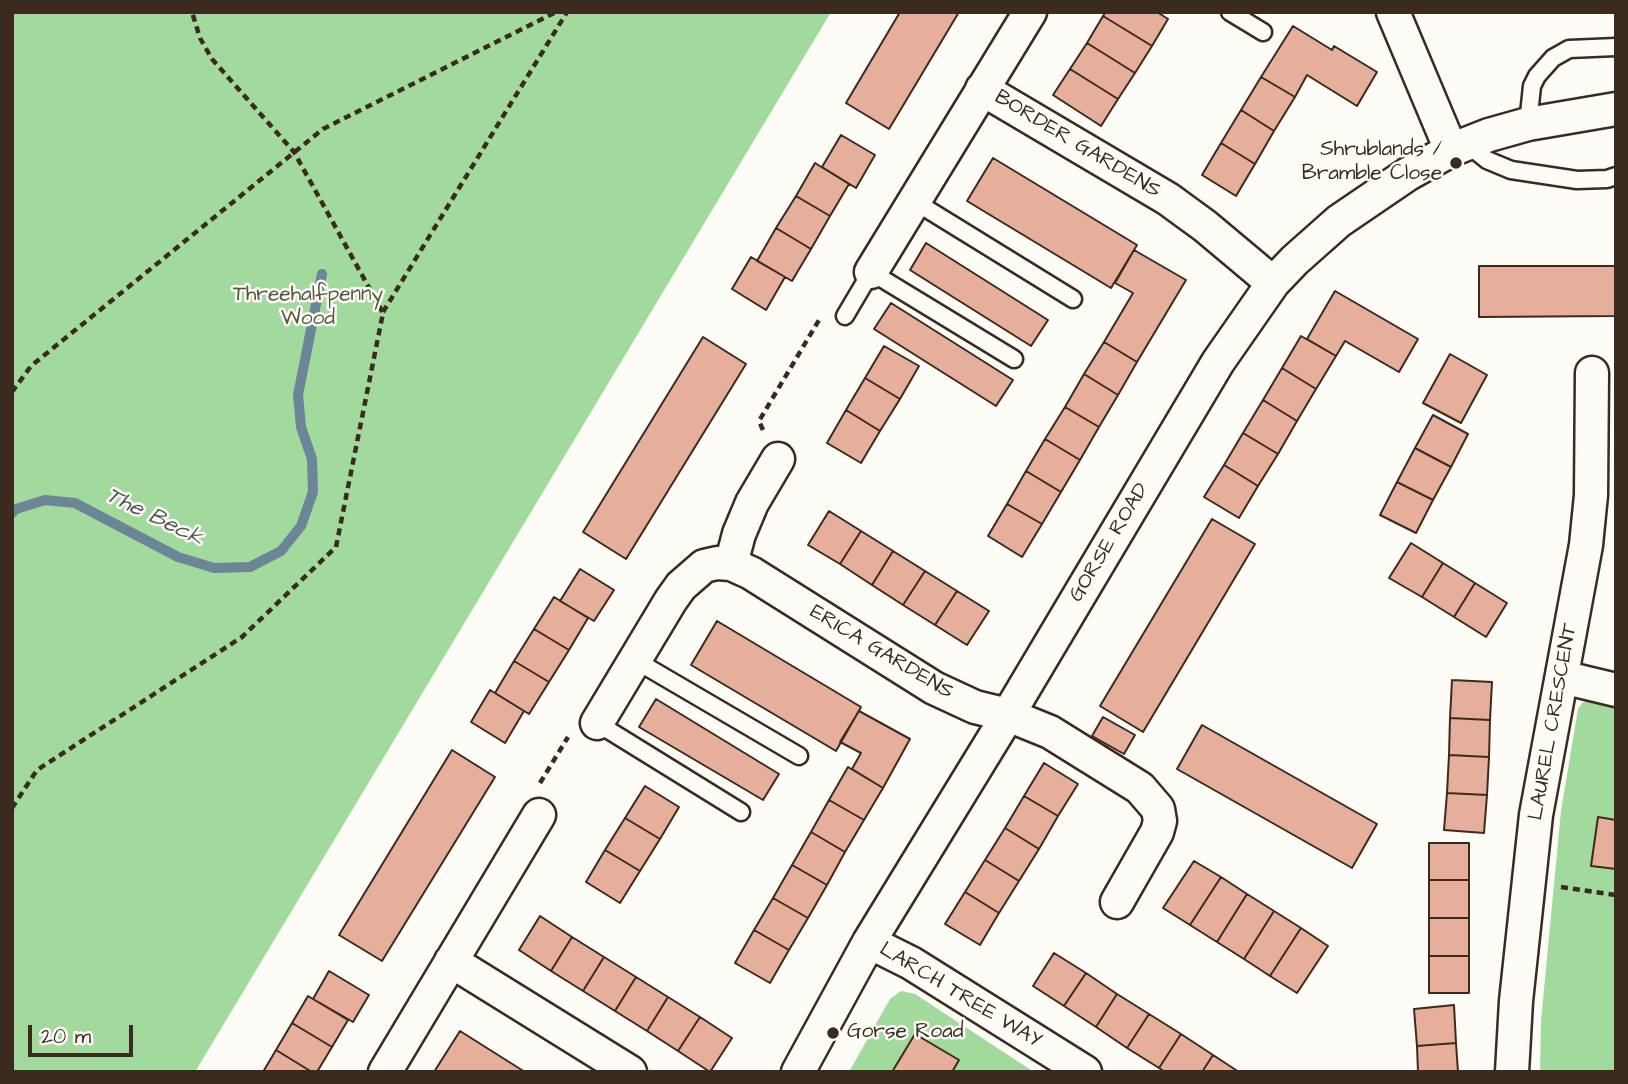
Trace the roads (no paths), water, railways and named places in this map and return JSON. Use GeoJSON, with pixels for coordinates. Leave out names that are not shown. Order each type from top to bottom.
{"type":"FeatureCollection","features":[{"type":"Feature","properties":{"kind":"street"},"geometry":{"type":"LineString","coordinates":[[982,89],[1030,12]]}},
{"type":"Feature","properties":{"kind":"street"},"geometry":{"type":"LineString","coordinates":[[1393,12],[1459,147]]}},
{"type":"Feature","properties":{"kind":"street","name":"BORDER GARDENS"},"geometry":{"type":"LineString","coordinates":[[871,272],[982,89],[1168,199],[1273,283]]}},
{"type":"Feature","properties":{"kind":"street","name":"GORSE ROAD"},"geometry":{"type":"LineString","coordinates":[[798,1072],[869,942],[1218,362],[1253,308],[1273,283],[1339,221],[1408,174],[1459,147],[1528,124],[1616,109]]}},
{"type":"Feature","properties":{"kind":"street","name":"LAUREL CRESCENT"},"geometry":{"type":"LineString","coordinates":[[1512,1072],[1528,882],[1544,764],[1588,523],[1592,373]]}},
{"type":"Feature","properties":{"kind":"street"},"geometry":{"type":"LineString","coordinates":[[597,723],[671,600],[692,574],[704,566],[731,564],[743,523],[778,459]]}},
{"type":"Feature","properties":{"kind":"street","name":"ERICA GARDENS"},"geometry":{"type":"LineString","coordinates":[[731,564],[751,573],[934,688],[975,707],[1008,715],[1050,732],[1140,788],[1158,809],[1160,821],[1157,832],[1117,902]]}},
{"type":"Feature","properties":{"kind":"street"},"geometry":{"type":"LineString","coordinates":[[1562,677],[1616,690]]}},
{"type":"Feature","properties":{"kind":"street"},"geometry":{"type":"LineString","coordinates":[[385,1072],[539,815]]}},
{"type":"Feature","properties":{"kind":"street","name":"LARCH TREE WAY"},"geometry":{"type":"LineString","coordinates":[[869,942],[911,963],[1086,1072]]}},
{"type":"Feature","properties":{"kind":"street"},"geometry":{"type":"LineString","coordinates":[[451,961],[630,1072]]}},
{"type":"Feature","properties":{"kind":"lane"},"geometry":{"type":"LineString","coordinates":[[1230,12],[1263,32]]}},
{"type":"Feature","properties":{"kind":"lane"},"geometry":{"type":"LineString","coordinates":[[1528,124],[1532,86],[1553,58],[1569,49],[1616,47]]}},
{"type":"Feature","properties":{"kind":"lane"},"geometry":{"type":"LineString","coordinates":[[1459,147],[1511,170],[1577,180],[1616,176]]}},
{"type":"Feature","properties":{"kind":"lane"},"geometry":{"type":"LineString","coordinates":[[914,201],[1073,299]]}},
{"type":"Feature","properties":{"kind":"lane"},"geometry":{"type":"LineString","coordinates":[[845,316],[871,272],[1014,359]]}},
{"type":"Feature","properties":{"kind":"lane"},"geometry":{"type":"LineString","coordinates":[[635,660],[799,756]]}},
{"type":"Feature","properties":{"kind":"lane"},"geometry":{"type":"LineString","coordinates":[[597,723],[741,812]]}},
{"type":"Feature","properties":{"kind":"waterway","name":"The Beck"},"geometry":{"type":"LineString","coordinates":[[12,513],[16,509],[45,500],[75,503],[178,557],[214,568],[250,567],[281,551],[301,526],[313,492],[312,459],[301,427],[298,395],[322,274]]}},
{"type":"Feature","properties":{"kind":"place","name":"Shrublands / Bramble Close"},"geometry":{"type":"Point","coordinates":[1456,163]}},
{"type":"Feature","properties":{"kind":"place","name":"Gorse Road"},"geometry":{"type":"Point","coordinates":[833,1033]}},
{"type":"Feature","properties":{"kind":"park label","name":"Threehalfpenny Wood"},"geometry":{"type":"Point","coordinates":[308,308]}}]}
